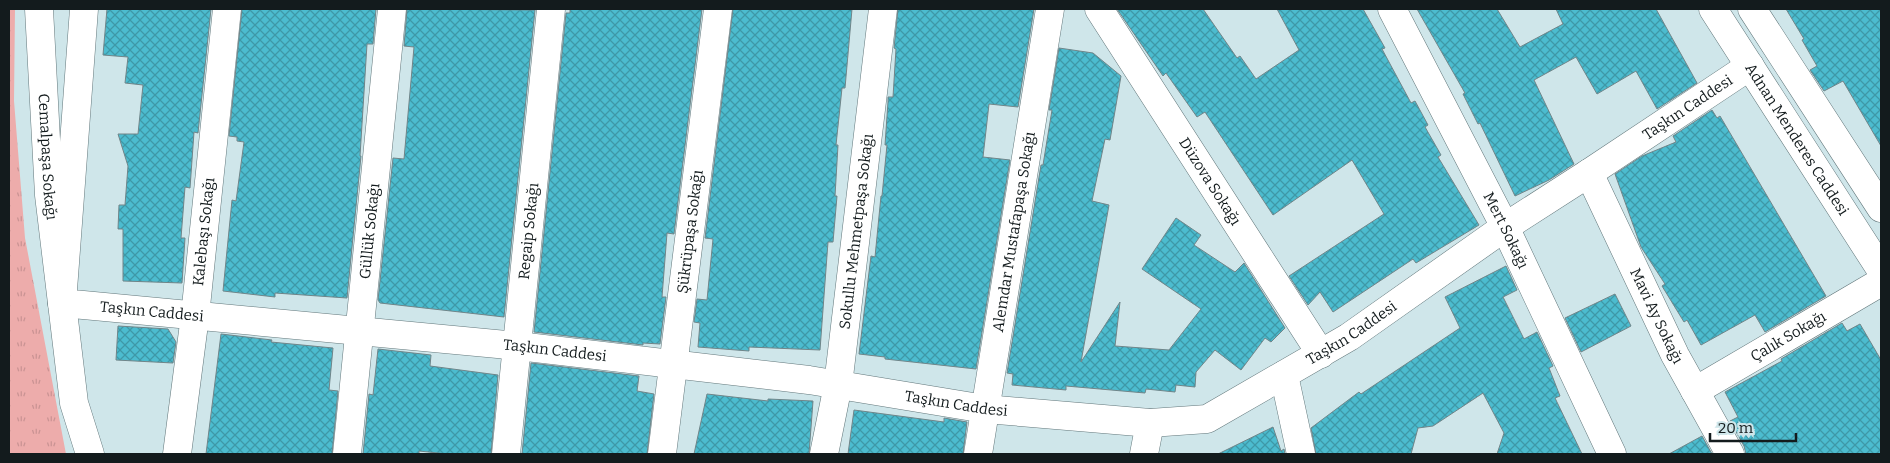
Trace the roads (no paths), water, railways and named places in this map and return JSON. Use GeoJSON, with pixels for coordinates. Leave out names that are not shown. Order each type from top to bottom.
{"type":"FeatureCollection","features":[{"type":"Feature","properties":{"kind":"street","name":"Cemalpaşa Sokağı"},"geometry":{"type":"LineString","coordinates":[[39,9],[49,195],[74,403],[90,454]]}},
{"type":"Feature","properties":{"kind":"street","name":"Cemalpaşa Sokağı"},"geometry":{"type":"LineString","coordinates":[[62,303],[84,9]]}},
{"type":"Feature","properties":{"kind":"street","name":"Kalebaşı Sokağı"},"geometry":{"type":"LineString","coordinates":[[177,454],[195,316],[227,9]]}},
{"type":"Feature","properties":{"kind":"street","name":"Güllük Sokağı"},"geometry":{"type":"LineString","coordinates":[[347,454],[392,9]]}},
{"type":"Feature","properties":{"kind":"street","name":"Regaip Sokağı"},"geometry":{"type":"LineString","coordinates":[[506,454],[551,9]]}},
{"type":"Feature","properties":{"kind":"street","name":"Şükrüpaşa Sokağı"},"geometry":{"type":"LineString","coordinates":[[662,454],[718,9]]}},
{"type":"Feature","properties":{"kind":"street","name":"Sokullu Mehmetpaşa Sokağı"},"geometry":{"type":"LineString","coordinates":[[824,454],[838,385],[883,9]]}},
{"type":"Feature","properties":{"kind":"street","name":"Alemdar Mustafapaşa Sokağı"},"geometry":{"type":"LineString","coordinates":[[978,454],[1050,9]]}},
{"type":"Feature","properties":{"kind":"street","name":"Düzova Sokağı"},"geometry":{"type":"LineString","coordinates":[[1099,9],[1320,354]]}},
{"type":"Feature","properties":{"kind":"street","name":"Mert Sokağı"},"geometry":{"type":"LineString","coordinates":[[1392,9],[1505,226],[1612,454]]}},
{"type":"Feature","properties":{"kind":"street","name":"Adnan Menderes Caddesi"},"geometry":{"type":"LineString","coordinates":[[1713,9],[1881,270]]}},
{"type":"Feature","properties":{"kind":"street"},"geometry":{"type":"LineString","coordinates":[[1752,9],[1881,208]]}},
{"type":"Feature","properties":{"kind":"street","name":"Taşkın Caddesi"},"geometry":{"type":"LineString","coordinates":[[62,303],[518,346],[838,385],[985,410],[1150,423],[1207,419],[1349,338],[1505,226],[1589,173],[1750,66]]}},
{"type":"Feature","properties":{"kind":"street","name":"Mavi Ay Sokağı"},"geometry":{"type":"LineString","coordinates":[[1589,173],[1675,354],[1730,454]]}},
{"type":"Feature","properties":{"kind":"street","name":"Çalık Sokağı"},"geometry":{"type":"LineString","coordinates":[[1695,391],[1881,282]]}},
{"type":"Feature","properties":{"kind":"street"},"geometry":{"type":"LineString","coordinates":[[1284,375],[1301,454]]}},
{"type":"Feature","properties":{"kind":"street"},"geometry":{"type":"LineString","coordinates":[[1144,454],[1150,423]]}}]}
